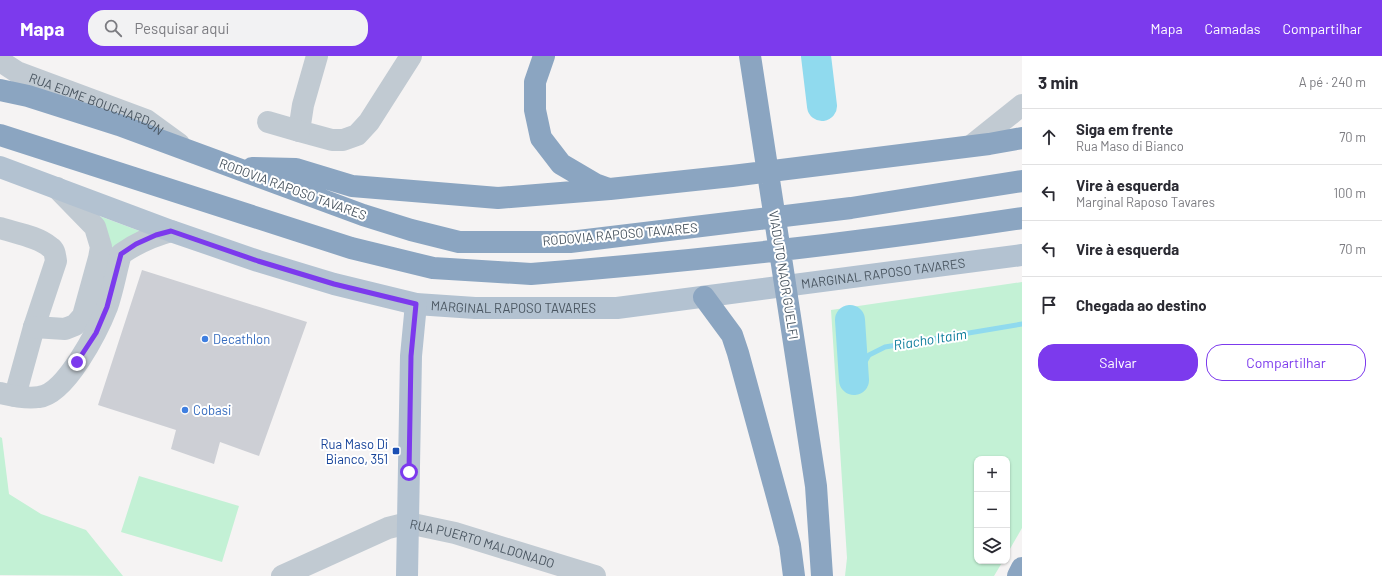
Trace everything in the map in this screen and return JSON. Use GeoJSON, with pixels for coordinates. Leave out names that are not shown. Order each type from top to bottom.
{"type":"FeatureCollection","features":[{"type":"Feature","properties":{"kind":"highway"},"geometry":{"type":"LineString","coordinates":[[544,56],[534,87],[535,110],[541,138],[561,164],[595,184],[610,189]]}},
{"type":"Feature","properties":{"kind":"highway","name":"VIADUTO NAOR GUELFI"},"geometry":{"type":"LineString","coordinates":[[750,56],[762,122],[808,428],[816,486],[822,576]]}},
{"type":"Feature","properties":{"kind":"highway","name":"RODOVIA RAPOSO TAVARES"},"geometry":{"type":"LineString","coordinates":[[0,90],[28,96],[190,151],[232,168],[363,215],[411,230],[458,242],[570,242],[851,208],[1022,181]]}},
{"type":"Feature","properties":{"kind":"highway"},"geometry":{"type":"LineString","coordinates":[[0,135],[351,248],[433,268],[498,274],[532,274],[699,259],[921,233],[1022,218]]}},
{"type":"Feature","properties":{"kind":"highway"},"geometry":{"type":"LineString","coordinates":[[232,168],[296,169],[352,186],[498,198],[610,189],[732,176],[1022,138]]}},
{"type":"Feature","properties":{"kind":"highway"},"geometry":{"type":"LineString","coordinates":[[704,297],[732,335],[738,352],[790,545],[794,576]]}},
{"type":"Feature","properties":{"kind":"highway"},"geometry":{"type":"LineString","coordinates":[[1018,576],[1022,568]]}},
{"type":"Feature","properties":{"kind":"main road","name":"MARGINAL RAPOSO TAVARES"},"geometry":{"type":"LineString","coordinates":[[0,168],[171,231],[258,261],[334,284],[416,304],[475,308],[610,308],[1022,255]]}},
{"type":"Feature","properties":{"kind":"main road"},"geometry":{"type":"LineString","coordinates":[[407,576],[411,356],[416,304]]}},
{"type":"Feature","properties":{"kind":"street"},"geometry":{"type":"LineString","coordinates":[[298,131],[303,105],[317,56]]}},
{"type":"Feature","properties":{"kind":"street"},"geometry":{"type":"LineString","coordinates":[[268,122],[332,140],[343,140],[357,135],[369,122],[411,56]]}},
{"type":"Feature","properties":{"kind":"street","name":"RUA EDME BOUCHARDON"},"geometry":{"type":"LineString","coordinates":[[0,61],[17,72],[146,120],[190,151]]}},
{"type":"Feature","properties":{"kind":"street"},"geometry":{"type":"LineString","coordinates":[[972,145],[1022,105]]}},
{"type":"Feature","properties":{"kind":"street"},"geometry":{"type":"LineString","coordinates":[[34,327],[65,329],[75,325],[82,316],[101,247],[95,227],[57,188]]}},
{"type":"Feature","properties":{"kind":"street"},"geometry":{"type":"LineString","coordinates":[[0,228],[50,246],[55,252],[56,261],[34,327],[7,394],[39,398],[50,394],[66,380],[96,333],[107,307],[121,254],[136,244],[156,235],[171,231]]}},
{"type":"Feature","properties":{"kind":"street","name":"RUA PUERTO MALDONADO"},"geometry":{"type":"LineString","coordinates":[[282,576],[388,528],[408,523],[455,533],[595,576]]}},
{"type":"Feature","properties":{"kind":"green space"},"geometry":{"type":"Polygon","coordinates":[[[94,214],[145,233],[111,253],[94,214]]]}},
{"type":"Feature","properties":{"kind":"green space"},"geometry":{"type":"Polygon","coordinates":[[[1022,282],[1022,528],[1010,549],[1010,456],[974,456],[974,564],[1001,564],[994,576],[845,576],[847,558],[831,310],[1022,282]]]}},
{"type":"Feature","properties":{"kind":"green space"},"geometry":{"type":"Polygon","coordinates":[[[0,437],[2,438],[9,494],[41,514],[86,530],[123,576],[0,575],[0,437]]]}},
{"type":"Feature","properties":{"kind":"green space"},"geometry":{"type":"Polygon","coordinates":[[[139,476],[239,506],[222,562],[121,532],[139,476]]]}},
{"type":"Feature","properties":{"kind":"building"},"geometry":{"type":"Polygon","coordinates":[[[142,270],[307,322],[259,456],[220,442],[214,464],[171,449],[176,430],[98,405],[142,270]]]}},
{"type":"Feature","properties":{"kind":"waterway"},"geometry":{"type":"LineString","coordinates":[[816,56],[822,106]]}},
{"type":"Feature","properties":{"kind":"waterway"},"geometry":{"type":"LineString","coordinates":[[850,320],[854,380]]}},
{"type":"Feature","properties":{"kind":"waterway","name":"Riacho Itaim"},"geometry":{"type":"LineString","coordinates":[[854,380],[869,355],[885,347],[1022,324]]}},
{"type":"Feature","properties":{"kind":"place","name":"Decathlon"},"geometry":{"type":"Point","coordinates":[205,339]}},
{"type":"Feature","properties":{"kind":"place","name":"Cobasi"},"geometry":{"type":"Point","coordinates":[185,410]}},
{"type":"Feature","properties":{"kind":"place","name":"Rua Maso Di Bianco, 351"},"geometry":{"type":"Point","coordinates":[396,451]}},
{"type":"Feature","properties":{"kind":"route"},"geometry":{"type":"LineString","coordinates":[[77,362],[96,333],[107,307],[121,254],[136,244],[156,235],[171,231],[258,261],[334,284],[416,304],[411,356],[409,472]]}}]}
